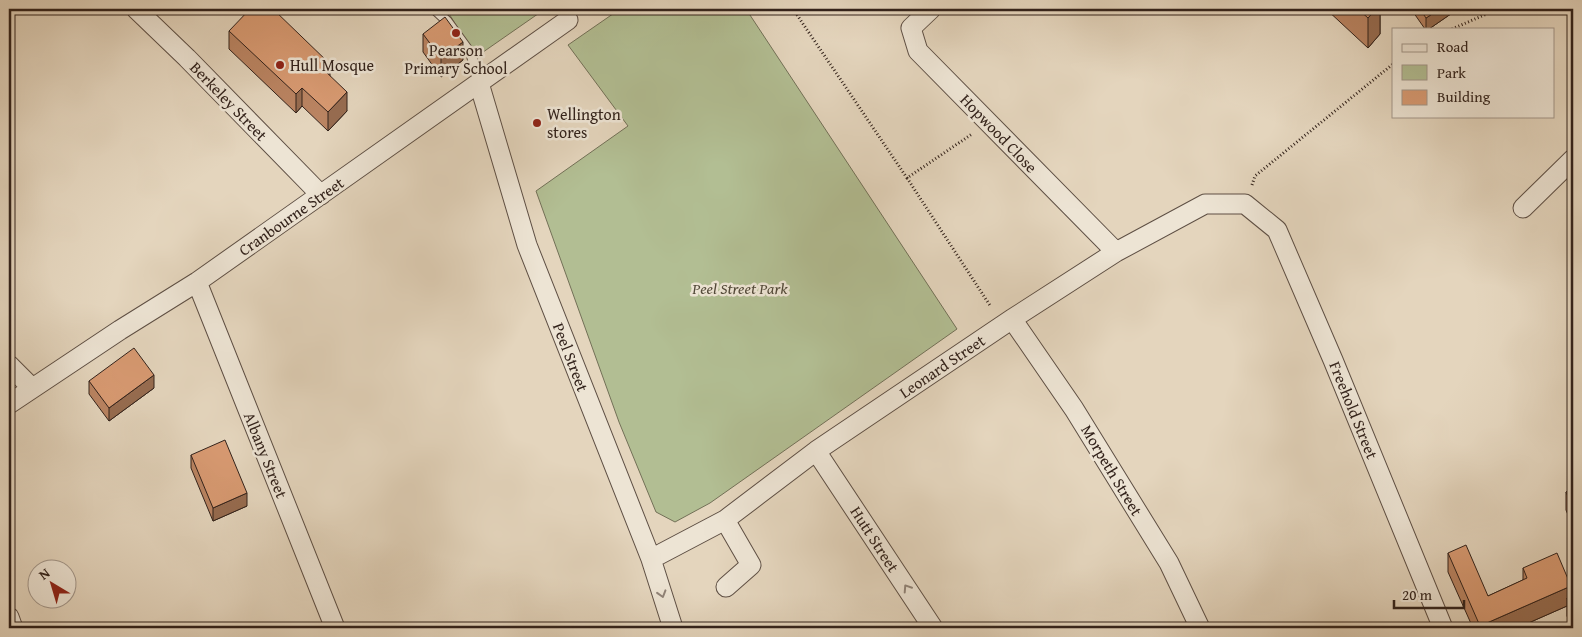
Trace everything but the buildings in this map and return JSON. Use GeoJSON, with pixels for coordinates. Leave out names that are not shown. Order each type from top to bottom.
{"type":"FeatureCollection","features":[{"type":"Feature","properties":{"kind":"street","name":"Berkeley Street"},"geometry":{"type":"LineString","coordinates":[[136,9],[187,58],[321,195]]}},
{"type":"Feature","properties":{"kind":"street","name":"Hopwood Close"},"geometry":{"type":"LineString","coordinates":[[931,9],[911,28],[918,51],[1116,252]]}},
{"type":"Feature","properties":{"kind":"street","name":"Cranbourne Street"},"geometry":{"type":"LineString","coordinates":[[9,404],[120,330],[197,282],[568,20]]}},
{"type":"Feature","properties":{"kind":"street","name":"Peel Street"},"geometry":{"type":"LineString","coordinates":[[479,83],[527,245],[651,559],[673,628]]}},
{"type":"Feature","properties":{"kind":"street"},"geometry":{"type":"LineString","coordinates":[[1523,208],[1573,159]]}},
{"type":"Feature","properties":{"kind":"street","name":"Leonard Street"},"geometry":{"type":"LineString","coordinates":[[651,559],[725,520],[816,451],[1116,252],[1205,204],[1245,204]]}},
{"type":"Feature","properties":{"kind":"street","name":"Freehold Street"},"geometry":{"type":"LineString","coordinates":[[1245,204],[1277,230],[1334,360],[1444,628]]}},
{"type":"Feature","properties":{"kind":"street","name":"Albany Street"},"geometry":{"type":"LineString","coordinates":[[197,282],[335,628]]}},
{"type":"Feature","properties":{"kind":"street","name":"Morpeth Street"},"geometry":{"type":"LineString","coordinates":[[1008,322],[1074,408],[1169,563],[1200,628]]}},
{"type":"Feature","properties":{"kind":"street"},"geometry":{"type":"LineString","coordinates":[[9,365],[32,388]]}},
{"type":"Feature","properties":{"kind":"street","name":"Hutt Street"},"geometry":{"type":"LineString","coordinates":[[816,451],[934,628]]}},
{"type":"Feature","properties":{"kind":"street"},"geometry":{"type":"LineString","coordinates":[[725,520],[752,565],[726,587]]}},
{"type":"Feature","properties":{"kind":"street"},"geometry":{"type":"LineString","coordinates":[[9,617],[13,628]]}},
{"type":"Feature","properties":{"kind":"lane"},"geometry":{"type":"LineString","coordinates":[[434,9],[447,21],[471,54],[479,83]]}},
{"type":"Feature","properties":{"kind":"path"},"geometry":{"type":"LineString","coordinates":[[793,9],[907,178],[1008,322]]}},
{"type":"Feature","properties":{"kind":"path"},"geometry":{"type":"LineString","coordinates":[[1454,28],[1498,9]]}},
{"type":"Feature","properties":{"kind":"path"},"geometry":{"type":"LineString","coordinates":[[1245,204],[1255,176],[1392,65]]}},
{"type":"Feature","properties":{"kind":"path"},"geometry":{"type":"LineString","coordinates":[[907,178],[988,123]]}},
{"type":"Feature","properties":{"kind":"green space"},"geometry":{"type":"Polygon","coordinates":[[[446,9],[545,9],[476,57],[446,9]]]}},
{"type":"Feature","properties":{"kind":"green space","name":"Peel Street Park"},"geometry":{"type":"Polygon","coordinates":[[[620,9],[746,9],[957,329],[710,503],[675,522],[656,512],[619,422],[536,191],[628,126],[568,45],[620,9]]]}},
{"type":"Feature","properties":{"kind":"place","name":"Pearson Primary School"},"geometry":{"type":"Point","coordinates":[456,33]}},
{"type":"Feature","properties":{"kind":"place","name":"Hull Mosque"},"geometry":{"type":"Point","coordinates":[280,65]}},
{"type":"Feature","properties":{"kind":"place","name":"Wellington stores"},"geometry":{"type":"Point","coordinates":[537,123]}}]}
